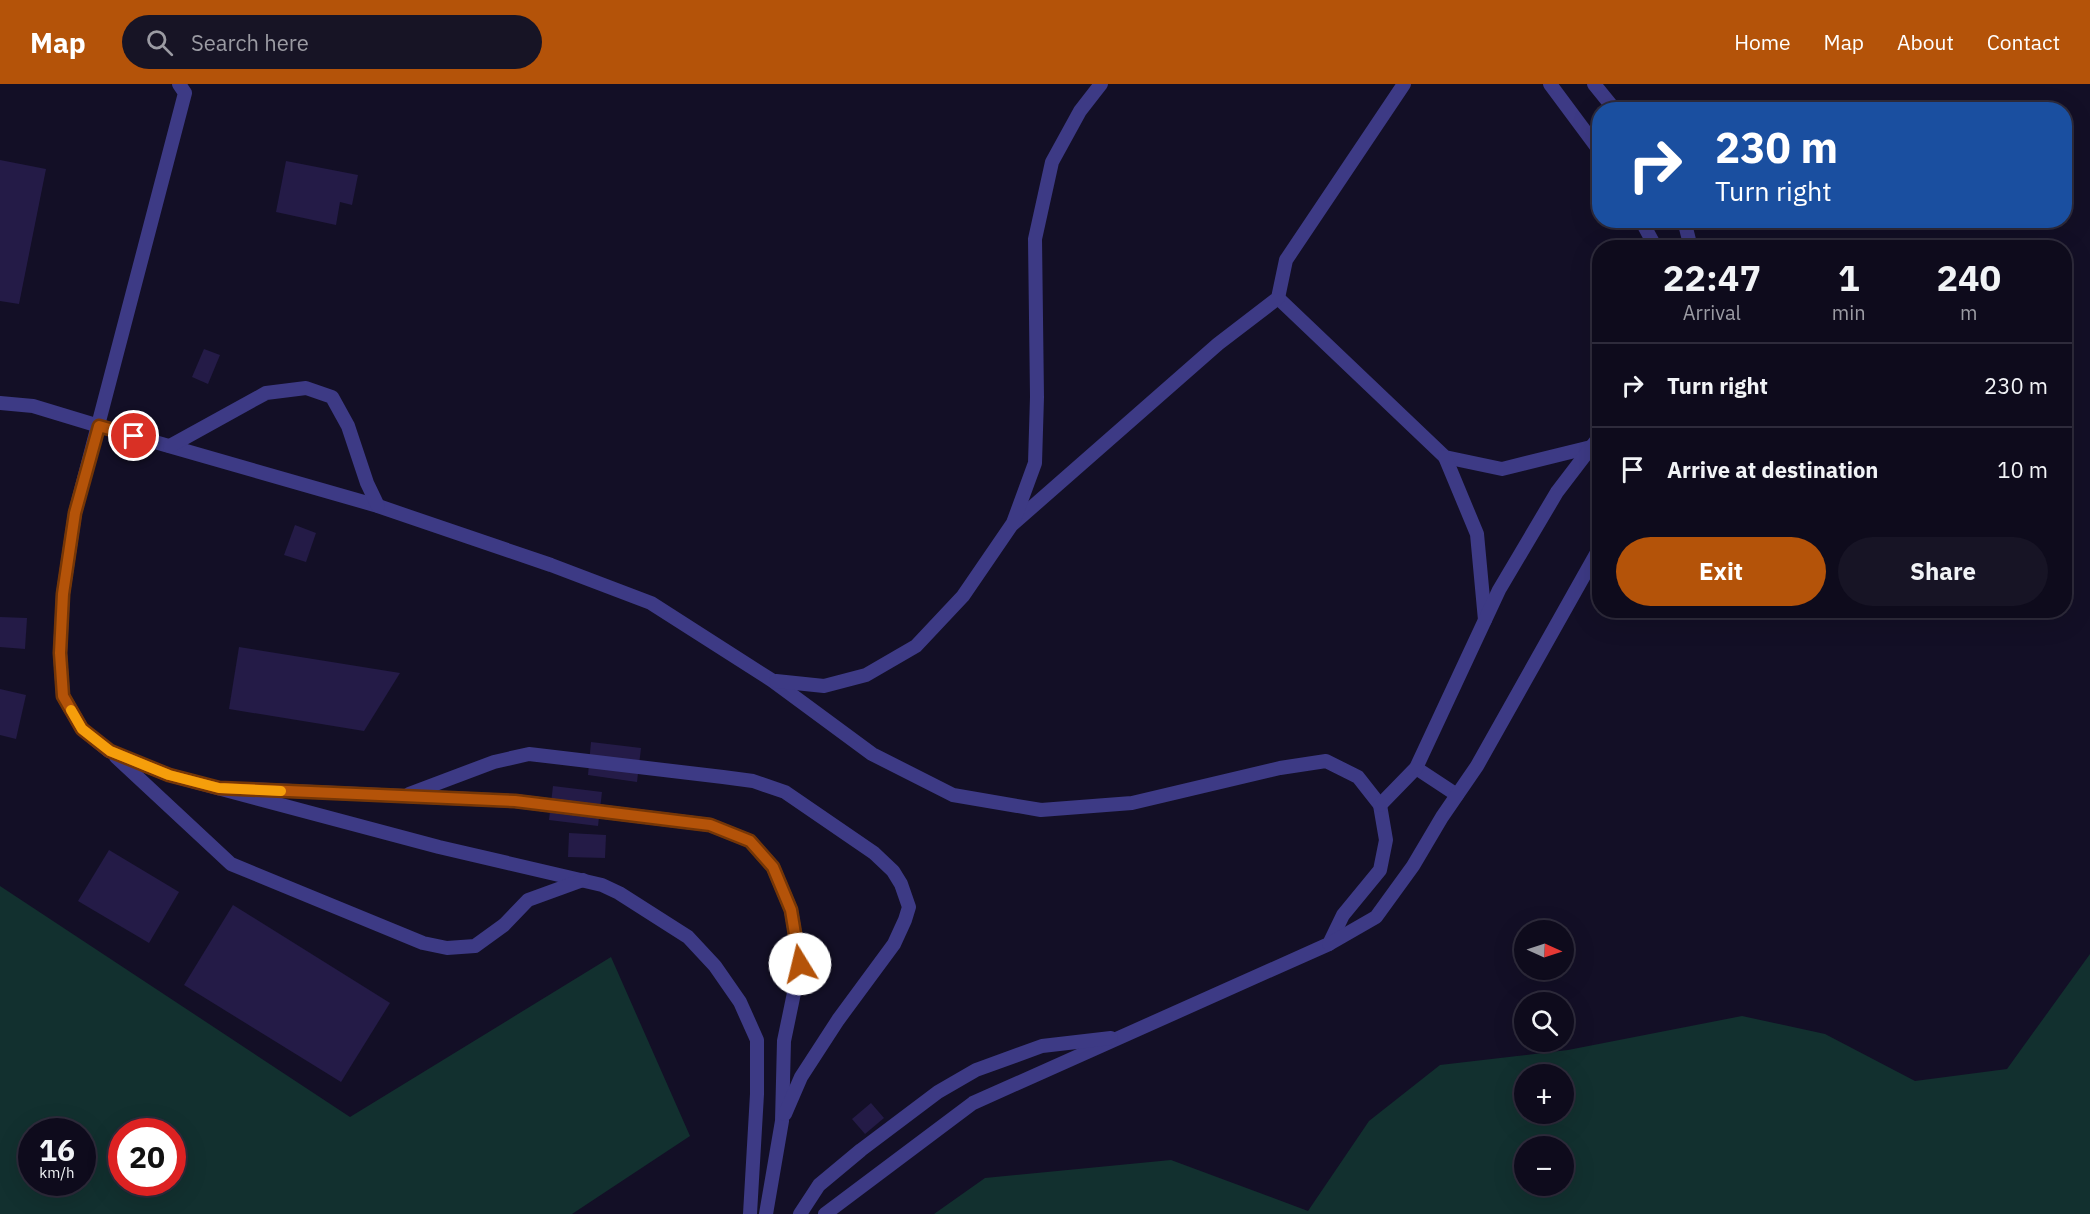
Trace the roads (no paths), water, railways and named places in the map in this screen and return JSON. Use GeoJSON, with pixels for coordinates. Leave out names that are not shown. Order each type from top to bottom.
{"type":"FeatureCollection","features":[{"type":"Feature","properties":{"kind":"lane"},"geometry":{"type":"LineString","coordinates":[[1013,524],[1035,463],[1037,397],[1035,239],[1052,162],[1080,111],[1101,84]]}},
{"type":"Feature","properties":{"kind":"lane"},"geometry":{"type":"LineString","coordinates":[[773,681],[824,686],[866,675],[916,646],[963,596],[1013,524],[1218,344],[1278,298],[1286,260],[1404,84]]}},
{"type":"Feature","properties":{"kind":"lane"},"geometry":{"type":"LineString","coordinates":[[1550,84],[1592,141]]}},
{"type":"Feature","properties":{"kind":"lane"},"geometry":{"type":"LineString","coordinates":[[1594,84],[1609,102]]}},
{"type":"Feature","properties":{"kind":"lane"},"geometry":{"type":"LineString","coordinates":[[184,87],[75,513],[63,594],[60,653],[63,696],[82,729],[110,751],[231,864],[423,943],[447,948],[475,946],[504,925],[528,900],[583,880]]}},
{"type":"Feature","properties":{"kind":"lane"},"geometry":{"type":"LineString","coordinates":[[1278,298],[1445,458],[1477,534],[1485,621]]}},
{"type":"Feature","properties":{"kind":"lane"},"geometry":{"type":"LineString","coordinates":[[170,446],[266,393],[306,388],[332,397],[348,426],[367,483],[378,506]]}},
{"type":"Feature","properties":{"kind":"lane"},"geometry":{"type":"LineString","coordinates":[[0,403],[33,405],[378,506],[551,565],[651,603],[773,681],[872,754],[953,795],[1041,810],[1132,802],[1280,768],[1326,761],[1358,777],[1380,805],[1386,840],[1380,870],[1343,915],[1329,944]]}},
{"type":"Feature","properties":{"kind":"lane"},"geometry":{"type":"LineString","coordinates":[[1445,458],[1502,468],[1592,443]]}},
{"type":"Feature","properties":{"kind":"lane"},"geometry":{"type":"LineString","coordinates":[[1380,805],[1416,768],[1499,590],[1557,492],[1592,446]]}},
{"type":"Feature","properties":{"kind":"lane"},"geometry":{"type":"LineString","coordinates":[[825,1214],[973,1103],[1329,944],[1376,917],[1413,866],[1482,756],[1592,561]]}},
{"type":"Feature","properties":{"kind":"lane"},"geometry":{"type":"LineString","coordinates":[[110,751],[169,775],[440,847],[602,885],[619,893],[688,937],[715,966],[740,1002],[757,1040],[757,1094],[750,1214]]}},
{"type":"Feature","properties":{"kind":"lane"},"geometry":{"type":"LineString","coordinates":[[400,797],[494,762],[529,754],[753,781],[785,792],[874,852],[893,871],[901,884],[909,907],[905,920],[894,945],[837,1020],[801,1077],[782,1121]]}},
{"type":"Feature","properties":{"kind":"lane"},"geometry":{"type":"LineString","coordinates":[[1416,768],[1457,795]]}},
{"type":"Feature","properties":{"kind":"lane"},"geometry":{"type":"LineString","coordinates":[[219,788],[515,801],[710,825],[750,841],[773,867],[791,910],[800,964],[784,1041],[782,1121],[766,1214]]}},
{"type":"Feature","properties":{"kind":"lane"},"geometry":{"type":"LineString","coordinates":[[800,1214],[819,1185],[861,1150],[938,1092],[976,1070],[1042,1046],[1125,1036]]}}]}
